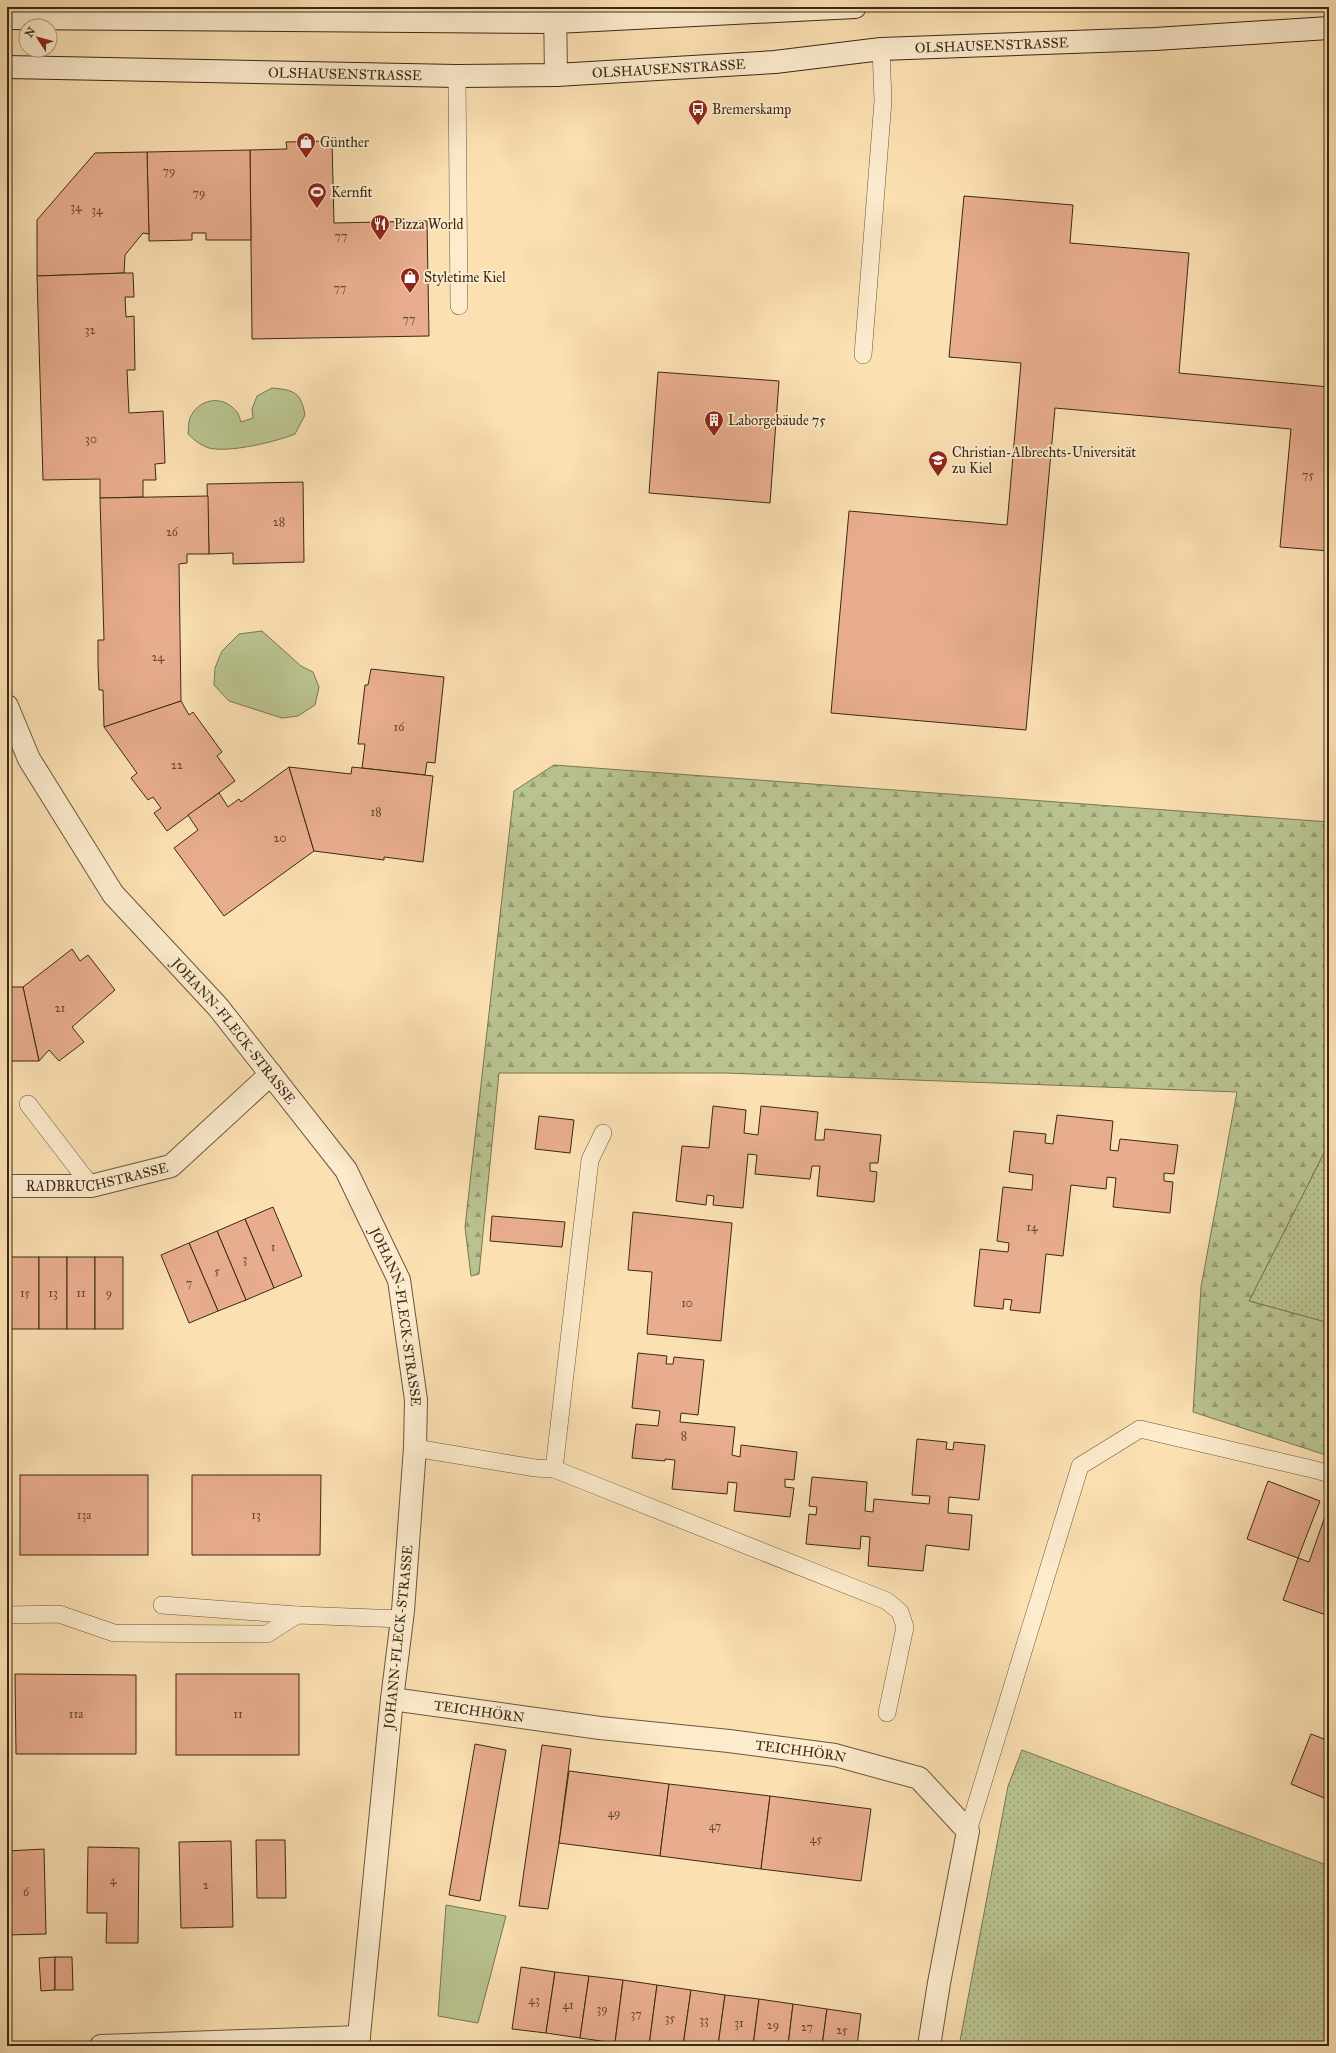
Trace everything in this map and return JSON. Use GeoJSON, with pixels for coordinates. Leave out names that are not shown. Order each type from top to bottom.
{"type":"FeatureCollection","features":[{"type":"Feature","properties":{"kind":"street"},"geometry":{"type":"LineString","coordinates":[[7,18],[556,15],[855,7]]}},
{"type":"Feature","properties":{"kind":"street"},"geometry":{"type":"LineString","coordinates":[[556,15],[556,75]]}},
{"type":"Feature","properties":{"kind":"street","name":"OLSHAUSENSTRASSE"},"geometry":{"type":"LineString","coordinates":[[7,67],[457,76],[556,75],[775,62],[881,49],[1155,39],[1329,28]]}},
{"type":"Feature","properties":{"kind":"street","name":"JOHANN-FLECK-STRASSE"},"geometry":{"type":"LineString","coordinates":[[7,706],[29,759],[113,894],[218,1007],[346,1170],[399,1280],[416,1400],[415,1448],[402,1619],[392,1699],[359,2042]]}},
{"type":"Feature","properties":{"kind":"street","name":"RADBRUCHSTRASSE"},"geometry":{"type":"LineString","coordinates":[[7,1186],[91,1186],[171,1166],[271,1074]]}},
{"type":"Feature","properties":{"kind":"street","name":"TEICHHÖRN"},"geometry":{"type":"LineString","coordinates":[[392,1699],[600,1728],[729,1741],[835,1755],[919,1778],[968,1831]]}},
{"type":"Feature","properties":{"kind":"street"},"geometry":{"type":"LineString","coordinates":[[929,2046],[939,1983],[968,1831]]}},
{"type":"Feature","properties":{"kind":"street"},"geometry":{"type":"LineString","coordinates":[[101,2046],[359,2042]]}},
{"type":"Feature","properties":{"kind":"lane"},"geometry":{"type":"LineString","coordinates":[[863,355],[883,101],[881,49]]}},
{"type":"Feature","properties":{"kind":"lane"},"geometry":{"type":"LineString","coordinates":[[457,76],[459,306]]}},
{"type":"Feature","properties":{"kind":"lane"},"geometry":{"type":"LineString","coordinates":[[28,1104],[91,1186]]}},
{"type":"Feature","properties":{"kind":"lane"},"geometry":{"type":"LineString","coordinates":[[554,1469],[590,1160],[603,1133]]}},
{"type":"Feature","properties":{"kind":"lane"},"geometry":{"type":"LineString","coordinates":[[968,1831],[1080,1466],[1140,1429],[1329,1474]]}},
{"type":"Feature","properties":{"kind":"lane"},"geometry":{"type":"LineString","coordinates":[[415,1448],[535,1468],[554,1469],[888,1601],[900,1612],[905,1627],[887,1714]]}},
{"type":"Feature","properties":{"kind":"lane"},"geometry":{"type":"LineString","coordinates":[[162,1605],[297,1615],[402,1619]]}},
{"type":"Feature","properties":{"kind":"lane"},"geometry":{"type":"LineString","coordinates":[[7,1615],[59,1614],[114,1633],[267,1634],[297,1615]]}},
{"type":"Feature","properties":{"kind":"green space"},"geometry":{"type":"Polygon","coordinates":[[[272,388],[291,391],[299,397],[301,401],[305,415],[295,434],[252,446],[218,449],[209,448],[203,445],[188,434],[190,418],[199,406],[204,403],[211,401],[224,402],[236,411],[241,422],[253,418],[252,409],[257,396],[272,388]]]}},
{"type":"Feature","properties":{"kind":"green space"},"geometry":{"type":"Polygon","coordinates":[[[262,631],[301,666],[313,672],[319,687],[315,705],[298,716],[282,718],[229,701],[214,685],[215,668],[222,651],[239,634],[262,631]]]}},
{"type":"Feature","properties":{"kind":"green space"},"geometry":{"type":"Polygon","coordinates":[[[554,765],[1329,822],[1329,1143],[1249,1301],[1329,1323],[1329,1456],[1193,1412],[1201,1287],[1237,1092],[725,1073],[499,1073],[479,1274],[471,1276],[465,1227],[514,791],[554,765]]]}},
{"type":"Feature","properties":{"kind":"green space"},"geometry":{"type":"Polygon","coordinates":[[[1329,1143],[1329,1323],[1249,1301],[1329,1143]]]}},
{"type":"Feature","properties":{"kind":"green space"},"geometry":{"type":"Polygon","coordinates":[[[1022,1750],[1329,1866],[1329,2046],[959,2046],[1008,1786],[1022,1750]]]}},
{"type":"Feature","properties":{"kind":"green space"},"geometry":{"type":"Polygon","coordinates":[[[446,1905],[506,1916],[478,2023],[438,2016],[446,1905]]]}},
{"type":"Feature","properties":{"kind":"building"},"geometry":{"type":"Polygon","coordinates":[[[332,141],[334,223],[427,221],[429,336],[252,339],[250,150],[287,149],[286,142],[332,141]]]}},
{"type":"Feature","properties":{"kind":"building"},"geometry":{"type":"Polygon","coordinates":[[[250,150],[251,240],[206,240],[206,233],[192,233],[192,240],[149,241],[147,152],[250,150]]]}},
{"type":"Feature","properties":{"kind":"building"},"geometry":{"type":"Polygon","coordinates":[[[147,152],[149,234],[143,233],[125,255],[124,273],[37,276],[37,220],[95,153],[147,152]]]}},
{"type":"Feature","properties":{"kind":"building"},"geometry":{"type":"Polygon","coordinates":[[[964,196],[1073,205],[1070,243],[1189,253],[1179,373],[1329,387],[1329,551],[1280,547],[1291,429],[1055,408],[1026,730],[831,713],[849,511],[1007,525],[1021,363],[949,357],[964,196]]]}},
{"type":"Feature","properties":{"kind":"building"},"geometry":{"type":"Polygon","coordinates":[[[133,273],[134,297],[125,297],[126,317],[134,316],[135,370],[127,370],[129,413],[163,411],[165,463],[155,464],[156,480],[143,480],[143,497],[100,498],[100,479],[43,480],[37,276],[133,273]]]}},
{"type":"Feature","properties":{"kind":"building","name":"Laborgebäude 75"},"geometry":{"type":"Polygon","coordinates":[[[658,372],[779,381],[770,503],[649,493],[658,372]]]}},
{"type":"Feature","properties":{"kind":"building"},"geometry":{"type":"Polygon","coordinates":[[[303,482],[304,562],[233,564],[233,553],[209,554],[207,484],[303,482]]]}},
{"type":"Feature","properties":{"kind":"building"},"geometry":{"type":"Polygon","coordinates":[[[208,496],[209,554],[187,554],[187,563],[179,564],[181,701],[104,727],[103,690],[99,690],[98,664],[98,640],[104,640],[100,498],[208,496]]]}},
{"type":"Feature","properties":{"kind":"building"},"geometry":{"type":"Polygon","coordinates":[[[371,669],[444,677],[435,763],[427,762],[425,775],[362,768],[365,744],[358,744],[365,685],[368,685],[371,669]]]}},
{"type":"Feature","properties":{"kind":"building"},"geometry":{"type":"Polygon","coordinates":[[[181,701],[189,715],[193,712],[222,752],[217,756],[235,781],[167,831],[154,813],[161,808],[153,797],[148,800],[131,778],[137,773],[104,727],[181,701]]]}},
{"type":"Feature","properties":{"kind":"building"},"geometry":{"type":"Polygon","coordinates":[[[289,767],[314,851],[224,916],[174,848],[198,830],[188,815],[219,793],[228,807],[239,799],[241,802],[289,767]]]}},
{"type":"Feature","properties":{"kind":"building"},"geometry":{"type":"Polygon","coordinates":[[[289,767],[351,774],[352,767],[433,776],[423,862],[384,857],[384,860],[314,851],[289,767]]]}},
{"type":"Feature","properties":{"kind":"building"},"geometry":{"type":"Polygon","coordinates":[[[72,949],[80,961],[88,955],[115,990],[72,1027],[84,1042],[59,1061],[49,1050],[39,1061],[23,987],[72,949]]]}},
{"type":"Feature","properties":{"kind":"building"},"geometry":{"type":"Polygon","coordinates":[[[7,987],[23,987],[39,1061],[7,1061],[7,987]]]}},
{"type":"Feature","properties":{"kind":"building"},"geometry":{"type":"Polygon","coordinates":[[[713,1106],[746,1110],[744,1133],[758,1135],[761,1106],[818,1112],[815,1140],[824,1140],[825,1129],[881,1135],[878,1163],[870,1163],[870,1171],[877,1172],[874,1202],[817,1196],[820,1166],[812,1166],[810,1179],[755,1174],[757,1155],[748,1154],[743,1208],[713,1205],[714,1196],[707,1195],[706,1205],[676,1201],[682,1146],[709,1148],[713,1106]]]}},
{"type":"Feature","properties":{"kind":"building"},"geometry":{"type":"Polygon","coordinates":[[[1057,1115],[1113,1121],[1110,1150],[1118,1151],[1120,1139],[1178,1145],[1174,1174],[1164,1173],[1164,1181],[1173,1182],[1170,1213],[1113,1207],[1116,1178],[1107,1177],[1106,1189],[1071,1185],[1063,1256],[1046,1254],[1040,1313],[1010,1310],[1012,1300],[1004,1299],[1003,1309],[974,1306],[980,1249],[1008,1252],[1009,1243],[997,1241],[1003,1187],[1032,1190],[1033,1175],[1009,1172],[1014,1131],[1046,1134],[1045,1143],[1053,1144],[1057,1115]]]}},
{"type":"Feature","properties":{"kind":"building"},"geometry":{"type":"Polygon","coordinates":[[[539,1116],[574,1120],[570,1153],[535,1149],[539,1116]]]}},
{"type":"Feature","properties":{"kind":"building"},"geometry":{"type":"Polygon","coordinates":[[[273,1207],[302,1276],[274,1288],[245,1219],[273,1207]]]}},
{"type":"Feature","properties":{"kind":"building"},"geometry":{"type":"Polygon","coordinates":[[[633,1212],[732,1223],[721,1341],[647,1334],[652,1272],[628,1270],[633,1212]]]}},
{"type":"Feature","properties":{"kind":"building"},"geometry":{"type":"Polygon","coordinates":[[[492,1216],[565,1222],[562,1247],[490,1241],[492,1216]]]}},
{"type":"Feature","properties":{"kind":"building"},"geometry":{"type":"Polygon","coordinates":[[[245,1219],[274,1288],[246,1300],[217,1231],[245,1219]]]}},
{"type":"Feature","properties":{"kind":"building"},"geometry":{"type":"Polygon","coordinates":[[[217,1231],[246,1300],[218,1311],[189,1243],[217,1231]]]}},
{"type":"Feature","properties":{"kind":"building"},"geometry":{"type":"Polygon","coordinates":[[[189,1243],[218,1311],[189,1323],[161,1255],[189,1243]]]}},
{"type":"Feature","properties":{"kind":"building"},"geometry":{"type":"Polygon","coordinates":[[[7,1257],[11,1257],[11,1329],[7,1329],[7,1257]]]}},
{"type":"Feature","properties":{"kind":"building"},"geometry":{"type":"Polygon","coordinates":[[[11,1257],[39,1257],[39,1329],[11,1329],[11,1257]]]}},
{"type":"Feature","properties":{"kind":"building"},"geometry":{"type":"Polygon","coordinates":[[[39,1257],[67,1257],[67,1329],[39,1329],[39,1257]]]}},
{"type":"Feature","properties":{"kind":"building"},"geometry":{"type":"Polygon","coordinates":[[[67,1257],[95,1257],[95,1329],[67,1329],[67,1257]]]}},
{"type":"Feature","properties":{"kind":"building"},"geometry":{"type":"Polygon","coordinates":[[[95,1257],[123,1257],[123,1329],[95,1329],[95,1257]]]}},
{"type":"Feature","properties":{"kind":"building"},"geometry":{"type":"Polygon","coordinates":[[[638,1353],[667,1356],[666,1364],[673,1364],[674,1357],[704,1360],[698,1415],[681,1413],[680,1422],[735,1427],[732,1455],[740,1457],[741,1445],[797,1452],[794,1480],[785,1479],[785,1487],[794,1488],[790,1517],[734,1511],[737,1483],[728,1482],[727,1494],[672,1489],[675,1460],[665,1459],[665,1461],[632,1458],[636,1424],[658,1426],[660,1411],[632,1408],[638,1353]]]}},
{"type":"Feature","properties":{"kind":"building"},"geometry":{"type":"Polygon","coordinates":[[[917,1439],[947,1442],[946,1449],[953,1450],[954,1442],[985,1445],[979,1500],[949,1497],[948,1513],[972,1515],[969,1550],[926,1545],[923,1571],[868,1566],[870,1537],[861,1536],[860,1549],[806,1544],[809,1514],[816,1515],[817,1507],[809,1506],[812,1477],[867,1482],[865,1511],[873,1512],[874,1499],[929,1504],[930,1496],[912,1495],[917,1439]]]}},
{"type":"Feature","properties":{"kind":"building"},"geometry":{"type":"Polygon","coordinates":[[[20,1475],[148,1475],[148,1555],[20,1555],[20,1475]]]}},
{"type":"Feature","properties":{"kind":"building"},"geometry":{"type":"Polygon","coordinates":[[[192,1475],[321,1475],[320,1555],[192,1555],[192,1475]]]}},
{"type":"Feature","properties":{"kind":"building"},"geometry":{"type":"Polygon","coordinates":[[[1268,1481],[1320,1501],[1298,1558],[1247,1539],[1268,1481]]]}},
{"type":"Feature","properties":{"kind":"building"},"geometry":{"type":"Polygon","coordinates":[[[1329,1505],[1329,1616],[1283,1600],[1298,1558],[1309,1562],[1329,1505]]]}},
{"type":"Feature","properties":{"kind":"building"},"geometry":{"type":"Polygon","coordinates":[[[15,1674],[136,1675],[136,1754],[16,1754],[15,1674]]]}},
{"type":"Feature","properties":{"kind":"building"},"geometry":{"type":"Polygon","coordinates":[[[176,1674],[299,1674],[299,1755],[176,1755],[176,1674]]]}},
{"type":"Feature","properties":{"kind":"building"},"geometry":{"type":"Polygon","coordinates":[[[1311,1734],[1329,1741],[1329,1800],[1291,1784],[1311,1734]]]}},
{"type":"Feature","properties":{"kind":"building"},"geometry":{"type":"Polygon","coordinates":[[[475,1744],[506,1750],[480,1901],[449,1895],[475,1744]]]}},
{"type":"Feature","properties":{"kind":"building"},"geometry":{"type":"Polygon","coordinates":[[[542,1745],[571,1749],[559,1843],[548,1909],[519,1906],[542,1745]]]}},
{"type":"Feature","properties":{"kind":"building"},"geometry":{"type":"Polygon","coordinates":[[[569,1771],[669,1784],[660,1856],[559,1843],[569,1771]]]}},
{"type":"Feature","properties":{"kind":"building"},"geometry":{"type":"Polygon","coordinates":[[[669,1784],[770,1796],[761,1869],[660,1856],[669,1784]]]}},
{"type":"Feature","properties":{"kind":"building"},"geometry":{"type":"Polygon","coordinates":[[[770,1796],[871,1809],[861,1881],[761,1869],[770,1796]]]}},
{"type":"Feature","properties":{"kind":"building"},"geometry":{"type":"Polygon","coordinates":[[[256,1840],[285,1840],[286,1898],[257,1898],[256,1840]]]}},
{"type":"Feature","properties":{"kind":"building"},"geometry":{"type":"Polygon","coordinates":[[[231,1841],[233,1927],[181,1928],[179,1842],[231,1841]]]}},
{"type":"Feature","properties":{"kind":"building"},"geometry":{"type":"Polygon","coordinates":[[[88,1847],[139,1848],[138,1943],[106,1943],[107,1913],[87,1913],[88,1847]]]}},
{"type":"Feature","properties":{"kind":"building"},"geometry":{"type":"Polygon","coordinates":[[[44,1849],[46,1934],[7,1935],[7,1851],[44,1849]]]}},
{"type":"Feature","properties":{"kind":"building"},"geometry":{"type":"Polygon","coordinates":[[[55,1957],[55,1990],[41,1991],[39,1958],[55,1957]]]}},
{"type":"Feature","properties":{"kind":"building"},"geometry":{"type":"Polygon","coordinates":[[[55,1957],[72,1957],[73,1990],[55,1990],[55,1957]]]}},
{"type":"Feature","properties":{"kind":"building"},"geometry":{"type":"Polygon","coordinates":[[[521,1967],[555,1972],[546,2033],[512,2029],[521,1967]]]}},
{"type":"Feature","properties":{"kind":"building"},"geometry":{"type":"Polygon","coordinates":[[[555,1972],[589,1976],[580,2038],[546,2033],[555,1972]]]}},
{"type":"Feature","properties":{"kind":"building"},"geometry":{"type":"Polygon","coordinates":[[[589,1976],[623,1980],[615,2043],[580,2038],[589,1976]]]}},
{"type":"Feature","properties":{"kind":"building"},"geometry":{"type":"Polygon","coordinates":[[[623,1980],[657,1985],[649,2046],[615,2043],[623,1980]]]}},
{"type":"Feature","properties":{"kind":"building"},"geometry":{"type":"Polygon","coordinates":[[[657,1985],[691,1990],[683,2046],[649,2046],[657,1985]]]}},
{"type":"Feature","properties":{"kind":"building"},"geometry":{"type":"Polygon","coordinates":[[[691,1990],[725,1995],[718,2046],[683,2046],[691,1990]]]}},
{"type":"Feature","properties":{"kind":"building"},"geometry":{"type":"Polygon","coordinates":[[[725,1995],[759,1999],[753,2046],[718,2046],[725,1995]]]}},
{"type":"Feature","properties":{"kind":"building"},"geometry":{"type":"Polygon","coordinates":[[[759,1999],[793,2004],[788,2046],[753,2046],[759,1999]]]}},
{"type":"Feature","properties":{"kind":"building"},"geometry":{"type":"Polygon","coordinates":[[[793,2004],[827,2009],[822,2046],[788,2046],[793,2004]]]}},
{"type":"Feature","properties":{"kind":"building"},"geometry":{"type":"Polygon","coordinates":[[[827,2009],[861,2014],[857,2046],[822,2046],[827,2009]]]}},
{"type":"Feature","properties":{"kind":"place","name":"Bremerskamp"},"geometry":{"type":"Point","coordinates":[698,126]}},
{"type":"Feature","properties":{"kind":"place","name":"Günther"},"geometry":{"type":"Point","coordinates":[306,159]}},
{"type":"Feature","properties":{"kind":"place","name":"Kernfit"},"geometry":{"type":"Point","coordinates":[317,209]}},
{"type":"Feature","properties":{"kind":"place","name":"Pizza World"},"geometry":{"type":"Point","coordinates":[380,241]}},
{"type":"Feature","properties":{"kind":"place","name":"Styletime Kiel"},"geometry":{"type":"Point","coordinates":[410,294]}},
{"type":"Feature","properties":{"kind":"place","name":"Laborgebäude 75"},"geometry":{"type":"Point","coordinates":[714,437]}},
{"type":"Feature","properties":{"kind":"place","name":"Christian-Albrechts-Universität zu Kiel"},"geometry":{"type":"Point","coordinates":[938,477]}}]}
